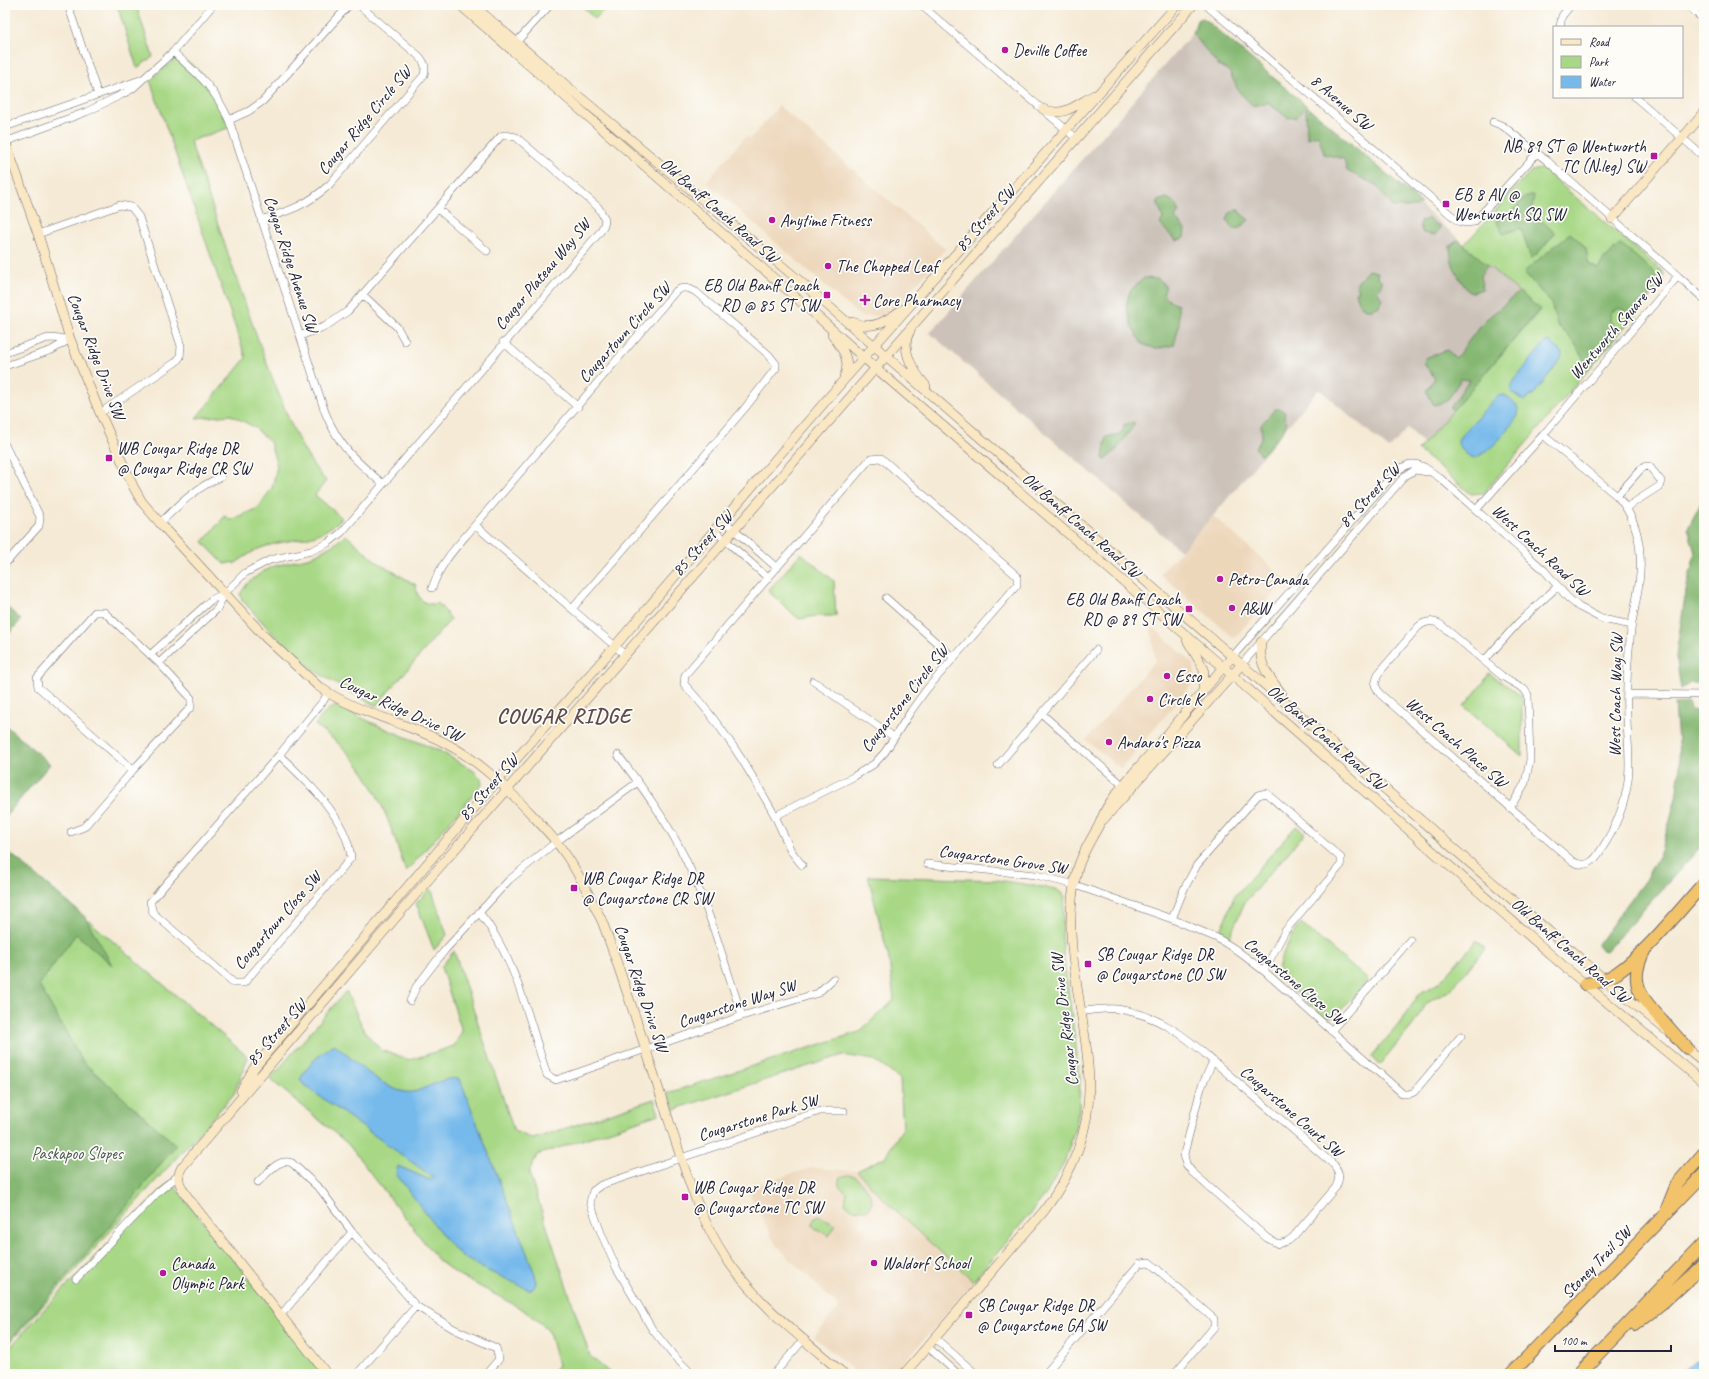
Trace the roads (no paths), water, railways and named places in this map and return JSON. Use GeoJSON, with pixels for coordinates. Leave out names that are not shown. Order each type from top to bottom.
{"type":"FeatureCollection","features":[{"type":"Feature","properties":{"kind":"highway"},"geometry":{"type":"LineString","coordinates":[[1585,984],[1605,980],[1620,970],[1648,945],[1704,883]]}},
{"type":"Feature","properties":{"kind":"highway"},"geometry":{"type":"LineString","coordinates":[[1648,945],[1640,959],[1636,972],[1639,991],[1649,1007],[1687,1048]]}},
{"type":"Feature","properties":{"kind":"highway"},"geometry":{"type":"LineString","coordinates":[[1663,1217],[1677,1184],[1704,1153]]}},
{"type":"Feature","properties":{"kind":"highway","name":"Stoney Trail SW"},"geometry":{"type":"LineString","coordinates":[[1511,1374],[1704,1174]]}},
{"type":"Feature","properties":{"kind":"highway"},"geometry":{"type":"LineString","coordinates":[[1579,1374],[1704,1243]]}},
{"type":"Feature","properties":{"kind":"highway"},"geometry":{"type":"LineString","coordinates":[[1596,1356],[1663,1302],[1704,1264]]}},
{"type":"Feature","properties":{"kind":"street"},"geometry":{"type":"LineString","coordinates":[[68,5],[98,95]]}},
{"type":"Feature","properties":{"kind":"street"},"geometry":{"type":"LineString","coordinates":[[5,142],[86,112],[121,96],[173,52],[213,5]]}},
{"type":"Feature","properties":{"kind":"street"},"geometry":{"type":"LineString","coordinates":[[229,120],[249,111],[263,101],[349,5]]}},
{"type":"Feature","properties":{"kind":"street","name":"Cougar Ridge Circle SW"},"geometry":{"type":"LineString","coordinates":[[262,220],[297,208],[317,196],[330,184],[424,75],[426,68],[420,57],[359,5]]}},
{"type":"Feature","properties":{"kind":"street","name":"Old Banff Coach Road SW"},"geometry":{"type":"LineString","coordinates":[[460,5],[514,46],[842,318],[1605,980],[1704,1062]]}},
{"type":"Feature","properties":{"kind":"street","name":"Old Banff Coach Road SW"},"geometry":{"type":"LineString","coordinates":[[474,5],[514,46],[875,368],[1223,668],[1585,984],[1704,1083]]}},
{"type":"Feature","properties":{"kind":"street"},"geometry":{"type":"LineString","coordinates":[[514,46],[550,5]]}},
{"type":"Feature","properties":{"kind":"street"},"geometry":{"type":"LineString","coordinates":[[921,5],[1076,138]]}},
{"type":"Feature","properties":{"kind":"street","name":"85 Street SW"},"geometry":{"type":"LineString","coordinates":[[235,1103],[254,1068],[498,780],[724,521],[842,382],[1177,5]]}},
{"type":"Feature","properties":{"kind":"street","name":"85 Street SW"},"geometry":{"type":"LineString","coordinates":[[76,1279],[159,1191],[178,1176],[182,1167],[235,1103],[624,654],[734,531],[1193,5]]}},
{"type":"Feature","properties":{"kind":"street","name":"8 Avenue SW"},"geometry":{"type":"LineString","coordinates":[[1206,5],[1458,221],[1466,223],[1474,222],[1537,153]]}},
{"type":"Feature","properties":{"kind":"street"},"geometry":{"type":"LineString","coordinates":[[1560,26],[1562,16],[1571,5]]}},
{"type":"Feature","properties":{"kind":"street"},"geometry":{"type":"LineString","coordinates":[[1687,5],[1704,20]]}},
{"type":"Feature","properties":{"kind":"street","name":"Cougar Ridge Avenue SW"},"geometry":{"type":"LineString","coordinates":[[173,52],[208,85],[216,95],[229,120],[332,430],[351,455],[383,484]]}},
{"type":"Feature","properties":{"kind":"street"},"geometry":{"type":"LineString","coordinates":[[5,127],[142,79]]}},
{"type":"Feature","properties":{"kind":"street"},"geometry":{"type":"LineString","coordinates":[[1043,109],[1051,112],[1067,111],[1102,90]]}},
{"type":"Feature","properties":{"kind":"street"},"geometry":{"type":"LineString","coordinates":[[1636,98],[1704,157]]}},
{"type":"Feature","properties":{"kind":"street"},"geometry":{"type":"LineString","coordinates":[[1612,219],[1704,113]]}},
{"type":"Feature","properties":{"kind":"street","name":"Wentworth Square SW"},"geometry":{"type":"LineString","coordinates":[[1476,510],[1543,435],[1678,276],[1537,153],[1503,126],[1493,122]]}},
{"type":"Feature","properties":{"kind":"street","name":"Cougar Plateau Way SW"},"geometry":{"type":"LineString","coordinates":[[225,593],[245,573],[258,565],[270,560],[311,551],[328,543],[342,532],[503,342],[600,232],[604,225],[605,219],[598,207],[516,137],[505,135],[497,140],[348,312],[326,326],[300,336]]}},
{"type":"Feature","properties":{"kind":"street","name":"Cougar Ridge Drive SW"},"geometry":{"type":"LineString","coordinates":[[5,142],[38,234],[70,339],[100,413],[134,488],[142,502],[280,651],[328,692],[377,716],[426,734],[448,744],[472,760],[508,789],[556,842],[567,856],[602,921],[681,1157],[711,1232],[726,1257],[751,1291],[770,1310],[844,1374]]}},
{"type":"Feature","properties":{"kind":"street"},"geometry":{"type":"LineString","coordinates":[[38,234],[126,205],[131,207],[140,217],[182,346],[182,351],[176,362],[100,413]]}},
{"type":"Feature","properties":{"kind":"street"},"geometry":{"type":"LineString","coordinates":[[438,209],[487,251]]}},
{"type":"Feature","properties":{"kind":"street"},"geometry":{"type":"LineString","coordinates":[[1678,276],[1704,299]]}},
{"type":"Feature","properties":{"kind":"street","name":"Cougartown Circle SW"},"geometry":{"type":"LineString","coordinates":[[432,588],[444,560],[578,407],[676,291],[680,289],[690,289],[696,292],[769,355],[776,364],[776,368],[745,408],[572,609]]}},
{"type":"Feature","properties":{"kind":"street"},"geometry":{"type":"LineString","coordinates":[[363,295],[397,327],[405,342]]}},
{"type":"Feature","properties":{"kind":"street"},"geometry":{"type":"LineString","coordinates":[[842,318],[861,326],[872,326],[889,318],[914,301]]}},
{"type":"Feature","properties":{"kind":"street"},"geometry":{"type":"LineString","coordinates":[[810,310],[839,343],[846,356],[847,371],[842,382]]}},
{"type":"Feature","properties":{"kind":"street"},"geometry":{"type":"LineString","coordinates":[[914,324],[907,335],[906,341],[909,358],[920,379],[940,403]]}},
{"type":"Feature","properties":{"kind":"street"},"geometry":{"type":"LineString","coordinates":[[5,354],[48,338],[70,339]]}},
{"type":"Feature","properties":{"kind":"street"},"geometry":{"type":"LineString","coordinates":[[5,366],[52,350],[70,339]]}},
{"type":"Feature","properties":{"kind":"street"},"geometry":{"type":"LineString","coordinates":[[503,342],[578,407]]}},
{"type":"Feature","properties":{"kind":"street","name":"West Coach Way SW"},"geometry":{"type":"LineString","coordinates":[[1510,808],[1572,861],[1577,864],[1586,865],[1595,859],[1610,837],[1617,821],[1627,784],[1629,762],[1627,694],[1632,625],[1640,574],[1638,534],[1627,507],[1617,496],[1543,435]]}},
{"type":"Feature","properties":{"kind":"street"},"geometry":{"type":"LineString","coordinates":[[5,445],[40,517],[39,526],[5,564]]}},
{"type":"Feature","properties":{"kind":"street","name":"Cougarstone Circle SW"},"geometry":{"type":"LineString","coordinates":[[880,458],[1017,576],[1017,585],[918,700],[885,752],[874,764],[866,770],[775,816],[740,756],[700,701],[684,684],[685,674],[777,568],[870,459],[880,458]]}},
{"type":"Feature","properties":{"kind":"street","name":"89 Street SW"},"geometry":{"type":"LineString","coordinates":[[1223,668],[1395,472],[1404,466],[1417,467]]}},
{"type":"Feature","properties":{"kind":"street"},"geometry":{"type":"LineString","coordinates":[[1617,496],[1640,470],[1646,466],[1649,466],[1661,481],[1661,485],[1627,507]]}},
{"type":"Feature","properties":{"kind":"street"},"geometry":{"type":"LineString","coordinates":[[1417,467],[1440,478],[1476,510]]}},
{"type":"Feature","properties":{"kind":"street","name":"89 Street SW"},"geometry":{"type":"LineString","coordinates":[[1242,664],[1405,476],[1417,467]]}},
{"type":"Feature","properties":{"kind":"street"},"geometry":{"type":"LineString","coordinates":[[160,523],[193,491],[207,482],[221,477]]}},
{"type":"Feature","properties":{"kind":"street","name":"West Coach Road SW"},"geometry":{"type":"LineString","coordinates":[[1476,510],[1544,570],[1579,607],[1614,622],[1632,625]]}},
{"type":"Feature","properties":{"kind":"street"},"geometry":{"type":"LineString","coordinates":[[724,521],[777,568]]}},
{"type":"Feature","properties":{"kind":"street"},"geometry":{"type":"LineString","coordinates":[[475,525],[624,654]]}},
{"type":"Feature","properties":{"kind":"street"},"geometry":{"type":"LineString","coordinates":[[715,531],[768,578]]}},
{"type":"Feature","properties":{"kind":"street","name":"89 Street SW"},"geometry":{"type":"LineString","coordinates":[[1338,538],[1345,545]]}},
{"type":"Feature","properties":{"kind":"street"},"geometry":{"type":"LineString","coordinates":[[1484,661],[1518,623],[1558,586]]}},
{"type":"Feature","properties":{"kind":"street"},"geometry":{"type":"LineString","coordinates":[[150,655],[211,600],[225,593]]}},
{"type":"Feature","properties":{"kind":"street"},"geometry":{"type":"LineString","coordinates":[[159,663],[217,609],[225,593]]}},
{"type":"Feature","properties":{"kind":"street"},"geometry":{"type":"LineString","coordinates":[[1287,595],[1296,602]]}},
{"type":"Feature","properties":{"kind":"street"},"geometry":{"type":"LineString","coordinates":[[886,598],[954,658]]}},
{"type":"Feature","properties":{"kind":"street"},"geometry":{"type":"LineString","coordinates":[[71,832],[84,827],[133,770],[191,707],[191,698],[159,663],[104,612],[95,612],[37,678],[38,687],[133,770]]}},
{"type":"Feature","properties":{"kind":"street","name":"West Coach Place SW"},"geometry":{"type":"LineString","coordinates":[[1434,621],[1440,624],[1502,676],[1524,689],[1529,700],[1531,750],[1529,767],[1522,790],[1510,808],[1380,694],[1375,685],[1378,674],[1418,627],[1425,622],[1434,621]]}},
{"type":"Feature","properties":{"kind":"street"},"geometry":{"type":"LineString","coordinates":[[1181,632],[1204,669],[1203,690]]}},
{"type":"Feature","properties":{"kind":"street"},"geometry":{"type":"LineString","coordinates":[[1261,642],[1260,658],[1265,670],[1294,710]]}},
{"type":"Feature","properties":{"kind":"street"},"geometry":{"type":"LineString","coordinates":[[998,765],[1096,650]]}},
{"type":"Feature","properties":{"kind":"street","name":"Cougar Ridge Drive SW"},"geometry":{"type":"LineString","coordinates":[[904,1374],[1057,1194],[1073,1163],[1080,1143],[1087,1113],[1089,1088],[1070,927],[1075,884],[1081,856],[1101,822],[1105,811],[1126,788],[1168,749],[1242,664]]}},
{"type":"Feature","properties":{"kind":"street","name":"Cougar Ridge Drive SW"},"geometry":{"type":"LineString","coordinates":[[1126,788],[1203,690],[1223,668]]}},
{"type":"Feature","properties":{"kind":"street"},"geometry":{"type":"LineString","coordinates":[[813,681],[894,737]]}},
{"type":"Feature","properties":{"kind":"street","name":"Cougartown Close SW"},"geometry":{"type":"LineString","coordinates":[[279,755],[312,786],[327,805],[350,848],[350,858],[244,983],[234,983],[153,913],[150,902],[279,755],[324,700],[328,692]]}},
{"type":"Feature","properties":{"kind":"street"},"geometry":{"type":"LineString","coordinates":[[1627,694],[1704,695]]}},
{"type":"Feature","properties":{"kind":"street"},"geometry":{"type":"LineString","coordinates":[[1042,714],[1126,788]]}},
{"type":"Feature","properties":{"kind":"street"},"geometry":{"type":"LineString","coordinates":[[1161,742],[1168,749]]}},
{"type":"Feature","properties":{"kind":"street"},"geometry":{"type":"LineString","coordinates":[[618,755],[667,825],[694,878],[718,943],[742,1016]]}},
{"type":"Feature","properties":{"kind":"street"},"geometry":{"type":"LineString","coordinates":[[410,1001],[416,986],[479,912],[509,880],[556,842],[638,782]]}},
{"type":"Feature","properties":{"kind":"street"},"geometry":{"type":"LineString","coordinates":[[1172,919],[1184,889],[1197,865],[1258,795],[1266,793],[1341,858],[1341,865],[1285,931],[1264,970]]}},
{"type":"Feature","properties":{"kind":"street"},"geometry":{"type":"LineString","coordinates":[[775,816],[791,850],[802,865]]}},
{"type":"Feature","properties":{"kind":"street","name":"Cougarstone Grove SW"},"geometry":{"type":"LineString","coordinates":[[927,864],[1036,876],[1075,884]]}},
{"type":"Feature","properties":{"kind":"street","name":"Cougarstone Close SW"},"geometry":{"type":"LineString","coordinates":[[1075,884],[1172,919],[1235,949],[1264,970],[1403,1094],[1414,1092],[1461,1036]]}},
{"type":"Feature","properties":{"kind":"street","name":"Cougarstone Way SW"},"geometry":{"type":"LineString","coordinates":[[479,912],[491,928],[503,949],[515,979],[547,1075],[556,1080],[742,1016],[818,993],[834,979]]}},
{"type":"Feature","properties":{"kind":"street"},"geometry":{"type":"LineString","coordinates":[[1331,1031],[1410,940]]}},
{"type":"Feature","properties":{"kind":"street","name":"Cougarstone Court SW"},"geometry":{"type":"LineString","coordinates":[[1080,1012],[1116,1009],[1148,1018],[1177,1031],[1213,1061],[1334,1165],[1338,1170],[1339,1180],[1336,1187],[1288,1241],[1278,1244],[1267,1238],[1192,1172],[1186,1164],[1184,1154],[1196,1104],[1205,1075],[1213,1061]]}},
{"type":"Feature","properties":{"kind":"street","name":"Cougarstone Park SW"},"geometry":{"type":"LineString","coordinates":[[692,1374],[673,1355],[652,1329],[632,1296],[610,1254],[590,1202],[593,1191],[601,1185],[820,1111],[844,1111]]}},
{"type":"Feature","properties":{"kind":"street"},"geometry":{"type":"LineString","coordinates":[[258,1182],[281,1162],[286,1161],[292,1163],[321,1190],[352,1232],[416,1306],[454,1329],[496,1348],[499,1359],[486,1374]]}},
{"type":"Feature","properties":{"kind":"street"},"geometry":{"type":"LineString","coordinates":[[178,1176],[189,1199],[327,1374]]}},
{"type":"Feature","properties":{"kind":"street"},"geometry":{"type":"LineString","coordinates":[[280,1316],[352,1232]]}},
{"type":"Feature","properties":{"kind":"street"},"geometry":{"type":"LineString","coordinates":[[1045,1374],[1140,1263],[1149,1262],[1214,1319],[1214,1327],[1174,1374]]}},
{"type":"Feature","properties":{"kind":"street"},"geometry":{"type":"LineString","coordinates":[[357,1374],[416,1306]]}},
{"type":"Feature","properties":{"kind":"street"},"geometry":{"type":"LineString","coordinates":[[935,1338],[976,1374]]}},
{"type":"Feature","properties":{"kind":"street"},"geometry":{"type":"LineString","coordinates":[[774,1374],[804,1339]]}},
{"type":"Feature","properties":{"kind":"street"},"geometry":{"type":"LineString","coordinates":[[928,1347],[958,1374]]}},
{"type":"Feature","properties":{"kind":"water"},"geometry":{"type":"Polygon","coordinates":[[[1549,341],[1562,353],[1561,359],[1534,394],[1524,401],[1513,393],[1510,388],[1545,342],[1549,341]]]}},
{"type":"Feature","properties":{"kind":"water"},"geometry":{"type":"Polygon","coordinates":[[[1504,395],[1517,406],[1518,416],[1494,445],[1482,455],[1475,458],[1465,453],[1458,443],[1459,438],[1497,396],[1504,395]]]}},
{"type":"Feature","properties":{"kind":"water"},"geometry":{"type":"Polygon","coordinates":[[[335,1044],[362,1068],[396,1090],[407,1092],[417,1091],[443,1080],[454,1078],[460,1079],[535,1274],[536,1284],[533,1289],[528,1289],[484,1269],[461,1256],[446,1240],[396,1174],[398,1166],[430,1180],[434,1178],[304,1085],[300,1079],[308,1068],[320,1055],[335,1044]]]}},
{"type":"Feature","properties":{"kind":"water"},"geometry":{"type":"Polygon","coordinates":[[[1704,1354],[1704,1374],[1680,1374],[1702,1355],[1704,1354]]]}},
{"type":"Feature","properties":{"kind":"place","name":"Deville Coffee"},"geometry":{"type":"Point","coordinates":[1005,50]}},
{"type":"Feature","properties":{"kind":"place","name":"NB 89 ST @ Wentworth TC (N.leg) SW"},"geometry":{"type":"Point","coordinates":[1654,156]}},
{"type":"Feature","properties":{"kind":"place","name":"EB 8 AV @ Wentworth SQ SW"},"geometry":{"type":"Point","coordinates":[1446,204]}},
{"type":"Feature","properties":{"kind":"place","name":"Anytime Fitness"},"geometry":{"type":"Point","coordinates":[772,220]}},
{"type":"Feature","properties":{"kind":"place","name":"The Chopped Leaf"},"geometry":{"type":"Point","coordinates":[828,266]}},
{"type":"Feature","properties":{"kind":"place","name":"EB Old Banff Coach RD @ 85 ST SW"},"geometry":{"type":"Point","coordinates":[827,295]}},
{"type":"Feature","properties":{"kind":"place","name":"Core Pharmacy"},"geometry":{"type":"Point","coordinates":[865,300]}},
{"type":"Feature","properties":{"kind":"place","name":"WB Cougar Ridge DR @ Cougar Ridge CR SW"},"geometry":{"type":"Point","coordinates":[109,458]}},
{"type":"Feature","properties":{"kind":"place","name":"Petro-Canada"},"geometry":{"type":"Point","coordinates":[1220,579]}},
{"type":"Feature","properties":{"kind":"place","name":"A&W"},"geometry":{"type":"Point","coordinates":[1232,608]}},
{"type":"Feature","properties":{"kind":"place","name":"EB Old Banff Coach RD @ 89 ST SW"},"geometry":{"type":"Point","coordinates":[1189,609]}},
{"type":"Feature","properties":{"kind":"place","name":"Esso"},"geometry":{"type":"Point","coordinates":[1167,676]}},
{"type":"Feature","properties":{"kind":"place","name":"Circle K"},"geometry":{"type":"Point","coordinates":[1150,699]}},
{"type":"Feature","properties":{"kind":"place","name":"Andaro's Pizza"},"geometry":{"type":"Point","coordinates":[1109,742]}},
{"type":"Feature","properties":{"kind":"place","name":"WB Cougar Ridge DR @ Cougarstone CR SW"},"geometry":{"type":"Point","coordinates":[574,888]}},
{"type":"Feature","properties":{"kind":"place","name":"SB Cougar Ridge DR @ Cougarstone CO SW"},"geometry":{"type":"Point","coordinates":[1088,964]}},
{"type":"Feature","properties":{"kind":"place","name":"WB Cougar Ridge DR @ Cougarstone TC SW"},"geometry":{"type":"Point","coordinates":[685,1197]}},
{"type":"Feature","properties":{"kind":"place","name":"Waldorf School"},"geometry":{"type":"Point","coordinates":[874,1263]}},
{"type":"Feature","properties":{"kind":"place","name":"Canada Olympic Park"},"geometry":{"type":"Point","coordinates":[163,1273]}},
{"type":"Feature","properties":{"kind":"place","name":"SB Cougar Ridge DR @ Cougarstone GA SW"},"geometry":{"type":"Point","coordinates":[969,1315]}},
{"type":"Feature","properties":{"kind":"district","name":"COUGAR RIDGE"},"geometry":{"type":"Point","coordinates":[564,716]}},
{"type":"Feature","properties":{"kind":"park label","name":"Paskapoo Slopes"},"geometry":{"type":"Point","coordinates":[77,1153]}}]}
